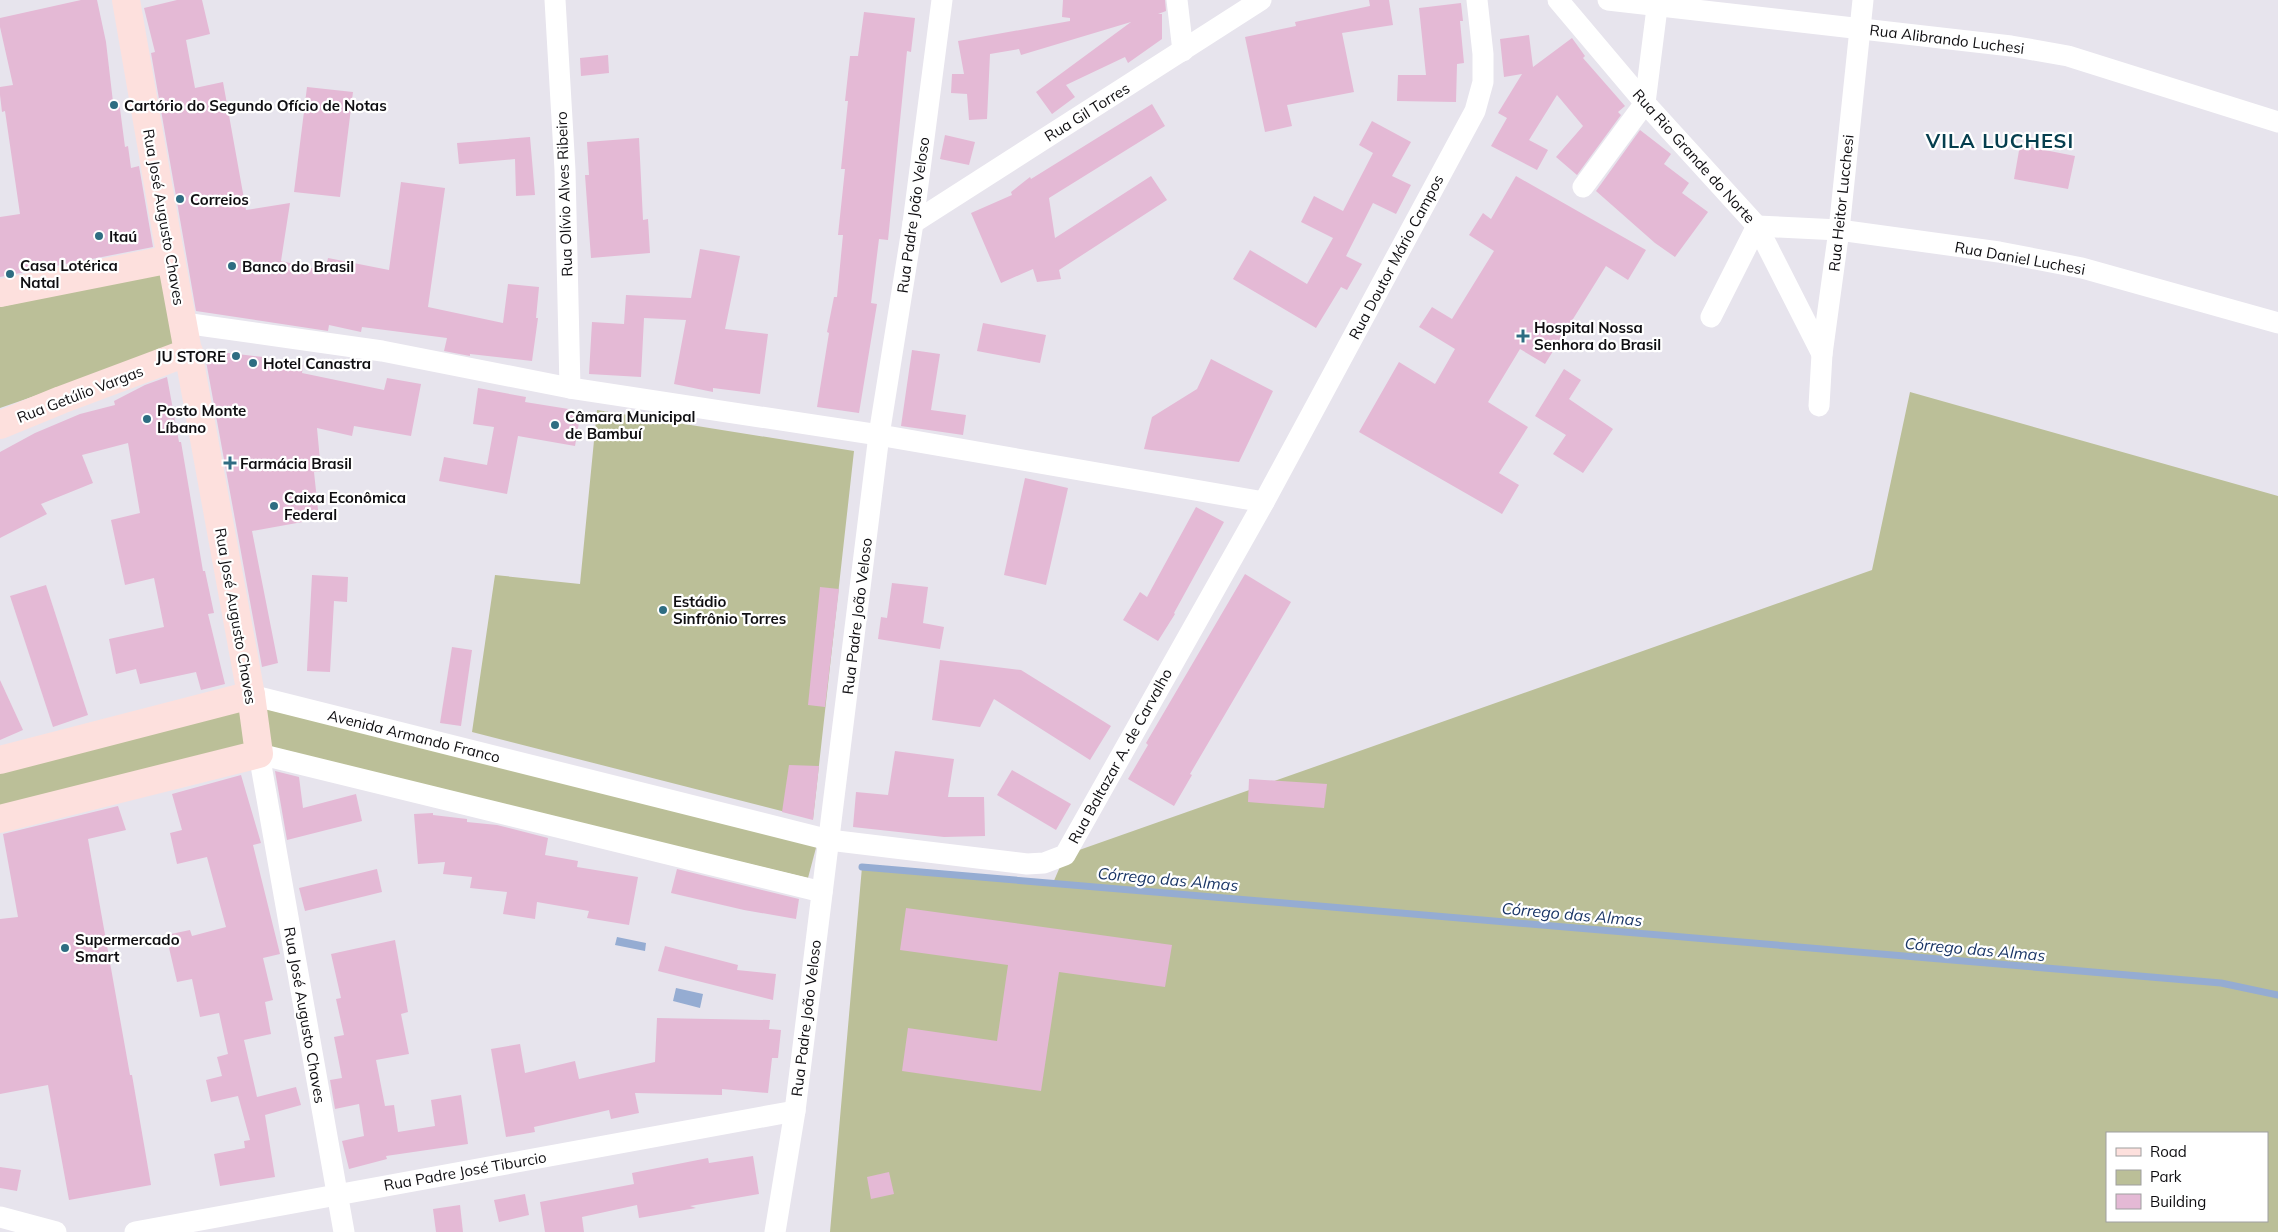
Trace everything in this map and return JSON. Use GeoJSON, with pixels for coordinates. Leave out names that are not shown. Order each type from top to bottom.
{"type":"FeatureCollection","features":[{"type":"Feature","properties":{"kind":"street","name":"Rua José Augusto Chaves"},"geometry":{"type":"LineString","coordinates":[[126,0],[171,259],[251,695],[259,754],[344,1232]]}},
{"type":"Feature","properties":{"kind":"street","name":"Rua Olívio Alves Ribeiro"},"geometry":{"type":"LineString","coordinates":[[555,0],[565,170],[570,388]]}},
{"type":"Feature","properties":{"kind":"street","name":"Rua Padre João Veloso"},"geometry":{"type":"LineString","coordinates":[[775,1232],[795,1111],[879,435],[913,223],[942,0]]}},
{"type":"Feature","properties":{"kind":"street"},"geometry":{"type":"LineString","coordinates":[[1177,0],[1183,51]]}},
{"type":"Feature","properties":{"kind":"street","name":"Rua Gil Torres"},"geometry":{"type":"LineString","coordinates":[[913,223],[1261,0]]}},
{"type":"Feature","properties":{"kind":"street","name":"Rua Doutor Mário Campos"},"geometry":{"type":"LineString","coordinates":[[1264,502],[1475,111],[1483,82],[1483,54],[1478,0]]}},
{"type":"Feature","properties":{"kind":"street","name":"Rua Rio Grande do Norte"},"geometry":{"type":"LineString","coordinates":[[1558,0],[1645,103],[1757,226],[1822,354]]}},
{"type":"Feature","properties":{"kind":"street","name":"Rua Alibrando Luchesi"},"geometry":{"type":"LineString","coordinates":[[1608,0],[1658,3],[2011,46],[2068,56],[2278,122]]}},
{"type":"Feature","properties":{"kind":"street","name":"Rua Heitor Lucchesi"},"geometry":{"type":"LineString","coordinates":[[1819,406],[1822,354],[1839,230],[1863,0]]}},
{"type":"Feature","properties":{"kind":"street"},"geometry":{"type":"LineString","coordinates":[[1583,186],[1645,103],[1658,3]]}},
{"type":"Feature","properties":{"kind":"street"},"geometry":{"type":"LineString","coordinates":[[1711,317],[1757,226]]}},
{"type":"Feature","properties":{"kind":"street","name":"Rua Daniel Luchesi"},"geometry":{"type":"LineString","coordinates":[[1757,226],[1839,230],[1999,252],[2082,268],[2278,324]]}},
{"type":"Feature","properties":{"kind":"street"},"geometry":{"type":"LineString","coordinates":[[0,293],[171,259]]}},
{"type":"Feature","properties":{"kind":"street"},"geometry":{"type":"LineString","coordinates":[[184,322],[382,351],[570,388],[879,435],[1264,502]]}},
{"type":"Feature","properties":{"kind":"street","name":"Rua Getúlio Vargas"},"geometry":{"type":"LineString","coordinates":[[0,425],[189,352]]}},
{"type":"Feature","properties":{"kind":"street","name":"Rua Baltazar A. de Carvalho"},"geometry":{"type":"LineString","coordinates":[[829,840],[1027,864],[1044,863],[1065,855],[1264,502]]}},
{"type":"Feature","properties":{"kind":"street","name":"Avenida Armando Franco"},"geometry":{"type":"LineString","coordinates":[[0,760],[251,695],[829,840]]}},
{"type":"Feature","properties":{"kind":"street"},"geometry":{"type":"LineString","coordinates":[[0,819],[259,754],[822,892]]}},
{"type":"Feature","properties":{"kind":"street","name":"Rua Padre José Tiburcio"},"geometry":{"type":"LineString","coordinates":[[135,1232],[795,1111]]}},
{"type":"Feature","properties":{"kind":"street"},"geometry":{"type":"LineString","coordinates":[[0,1217],[56,1232]]}},
{"type":"Feature","properties":{"kind":"green space"},"geometry":{"type":"Polygon","coordinates":[[[163,271],[179,346],[0,408],[0,307],[163,271]]]}},
{"type":"Feature","properties":{"kind":"green space"},"geometry":{"type":"Polygon","coordinates":[[[1910,392],[2278,496],[2278,1232],[830,1232],[862,867],[1053,883],[1065,855],[1872,570],[1910,392]]]}},
{"type":"Feature","properties":{"kind":"green space","name":"Estádio Sinfrônio Torres"},"geometry":{"type":"Polygon","coordinates":[[[597,410],[854,451],[813,819],[472,732],[495,575],[580,584],[597,410]]]}},
{"type":"Feature","properties":{"kind":"green space"},"geometry":{"type":"Polygon","coordinates":[[[244,707],[248,746],[0,810],[0,769],[244,707]]]}},
{"type":"Feature","properties":{"kind":"green space"},"geometry":{"type":"Polygon","coordinates":[[[262,708],[817,844],[808,878],[261,747],[262,708]]]}},
{"type":"Feature","properties":{"kind":"water"},"geometry":{"type":"Polygon","coordinates":[[[617,937],[646,943],[645,951],[615,945],[617,937]]]}},
{"type":"Feature","properties":{"kind":"water"},"geometry":{"type":"Polygon","coordinates":[[[676,988],[703,994],[700,1008],[673,1001],[676,988]]]}},
{"type":"Feature","properties":{"kind":"building"},"geometry":{"type":"Polygon","coordinates":[[[81,0],[97,0],[106,42],[113,102],[119,101],[125,147],[128,146],[131,168],[139,166],[153,247],[0,277],[0,217],[20,214],[5,111],[2,112],[0,95],[0,87],[13,85],[0,27],[0,18],[81,0]]]}},
{"type":"Feature","properties":{"kind":"building"},"geometry":{"type":"Polygon","coordinates":[[[177,0],[202,0],[210,34],[186,40],[195,88],[223,82],[246,210],[290,203],[281,261],[325,271],[328,258],[389,270],[401,182],[445,188],[428,307],[503,323],[508,284],[539,287],[536,318],[538,318],[532,361],[470,354],[470,356],[444,351],[447,338],[362,327],[361,332],[329,325],[328,331],[196,311],[151,53],[155,52],[144,8],[177,0]]]}},
{"type":"Feature","properties":{"kind":"building"},"geometry":{"type":"Polygon","coordinates":[[[1063,0],[1165,0],[1166,11],[1158,14],[1162,14],[1162,39],[1128,63],[1125,57],[1066,85],[1075,97],[1052,114],[1036,92],[1131,22],[1021,55],[1019,49],[990,54],[987,119],[969,120],[967,94],[951,93],[952,74],[964,74],[958,41],[1070,21],[1070,18],[1062,17],[1063,0]]]}},
{"type":"Feature","properties":{"kind":"building"},"geometry":{"type":"Polygon","coordinates":[[[1369,0],[1389,0],[1393,25],[1342,33],[1354,92],[1287,105],[1292,126],[1265,132],[1245,37],[1296,26],[1295,22],[1370,6],[1369,0]]]}},
{"type":"Feature","properties":{"kind":"building"},"geometry":{"type":"Polygon","coordinates":[[[1461,3],[1463,21],[1460,21],[1464,63],[1457,64],[1456,102],[1397,101],[1398,75],[1426,75],[1419,8],[1461,3]]]}},
{"type":"Feature","properties":{"kind":"building"},"geometry":{"type":"Polygon","coordinates":[[[864,12],[915,18],[911,52],[907,51],[888,240],[879,239],[871,303],[877,304],[859,413],[817,407],[829,333],[827,332],[834,297],[837,297],[843,235],[838,235],[845,169],[841,169],[848,101],[845,101],[850,56],[858,56],[864,12]]]}},
{"type":"Feature","properties":{"kind":"building"},"geometry":{"type":"Polygon","coordinates":[[[1529,35],[1533,67],[1572,38],[1585,56],[1583,58],[1625,106],[1618,112],[1621,115],[1577,175],[1556,157],[1583,126],[1557,95],[1529,140],[1548,150],[1537,170],[1491,146],[1507,118],[1498,113],[1522,74],[1504,77],[1500,39],[1529,35]]]}},
{"type":"Feature","properties":{"kind":"building"},"geometry":{"type":"Polygon","coordinates":[[[608,55],[609,73],[581,76],[580,58],[608,55]]]}},
{"type":"Feature","properties":{"kind":"building"},"geometry":{"type":"Polygon","coordinates":[[[307,87],[353,92],[340,197],[294,192],[307,87]]]}},
{"type":"Feature","properties":{"kind":"building"},"geometry":{"type":"Polygon","coordinates":[[[1152,104],[1165,126],[1049,198],[1055,238],[1151,176],[1167,200],[1059,270],[1061,279],[1037,282],[1033,269],[1001,283],[971,213],[1012,195],[1011,192],[1030,177],[1031,179],[1152,104]]]}},
{"type":"Feature","properties":{"kind":"building"},"geometry":{"type":"Polygon","coordinates":[[[1372,121],[1411,142],[1392,176],[1411,185],[1396,214],[1373,203],[1346,256],[1362,264],[1347,290],[1341,287],[1316,328],[1233,279],[1250,250],[1307,284],[1333,238],[1301,222],[1314,196],[1343,211],[1373,153],[1359,145],[1372,121]]]}},
{"type":"Feature","properties":{"kind":"building"},"geometry":{"type":"Polygon","coordinates":[[[1640,130],[1671,154],[1664,164],[1689,183],[1682,193],[1708,212],[1675,257],[1655,243],[1596,191],[1640,130]]]}},
{"type":"Feature","properties":{"kind":"building"},"geometry":{"type":"Polygon","coordinates":[[[945,135],[975,142],[969,165],[940,159],[945,135]]]}},
{"type":"Feature","properties":{"kind":"building"},"geometry":{"type":"Polygon","coordinates":[[[530,137],[535,195],[516,196],[515,159],[459,164],[457,143],[530,137]]]}},
{"type":"Feature","properties":{"kind":"building"},"geometry":{"type":"Polygon","coordinates":[[[639,138],[643,220],[648,219],[650,253],[591,258],[585,175],[589,175],[587,142],[639,138]]]}},
{"type":"Feature","properties":{"kind":"building"},"geometry":{"type":"Polygon","coordinates":[[[2020,145],[2075,156],[2068,189],[2014,179],[2020,145]]]}},
{"type":"Feature","properties":{"kind":"building"},"geometry":{"type":"Polygon","coordinates":[[[1516,176],[1646,250],[1628,280],[1606,266],[1545,364],[1520,349],[1488,402],[1528,427],[1499,473],[1519,485],[1502,514],[1359,432],[1399,362],[1435,384],[1455,349],[1419,327],[1432,307],[1452,319],[1494,251],[1469,235],[1483,213],[1491,219],[1516,176]]]}},
{"type":"Feature","properties":{"kind":"building"},"geometry":{"type":"Polygon","coordinates":[[[700,249],[740,256],[725,329],[768,334],[760,394],[713,388],[713,392],[674,384],[686,320],[644,318],[641,377],[589,374],[592,322],[624,324],[626,295],[691,298],[700,249]]]}},
{"type":"Feature","properties":{"kind":"building"},"geometry":{"type":"Polygon","coordinates":[[[983,323],[1046,335],[1040,363],[977,351],[983,323]]]}},
{"type":"Feature","properties":{"kind":"building"},"geometry":{"type":"Polygon","coordinates":[[[204,350],[263,357],[263,359],[303,365],[302,373],[384,390],[387,378],[421,384],[411,436],[354,426],[352,436],[317,428],[321,471],[314,472],[319,519],[252,531],[278,663],[262,667],[204,350]]]}},
{"type":"Feature","properties":{"kind":"building"},"geometry":{"type":"Polygon","coordinates":[[[912,350],[940,354],[931,410],[966,415],[963,435],[901,426],[912,350]]]}},
{"type":"Feature","properties":{"kind":"building"},"geometry":{"type":"Polygon","coordinates":[[[1211,359],[1273,391],[1239,462],[1144,449],[1152,417],[1197,389],[1211,359]]]}},
{"type":"Feature","properties":{"kind":"building"},"geometry":{"type":"Polygon","coordinates":[[[1564,369],[1581,380],[1569,399],[1613,429],[1583,473],[1553,454],[1566,435],[1535,416],[1564,369]]]}},
{"type":"Feature","properties":{"kind":"building"},"geometry":{"type":"Polygon","coordinates":[[[167,377],[179,442],[181,442],[203,571],[205,571],[214,613],[208,614],[225,684],[201,690],[196,672],[140,684],[136,669],[116,674],[109,639],[164,627],[154,578],[125,585],[111,520],[140,513],[128,443],[82,455],[93,483],[41,504],[47,514],[0,538],[0,452],[35,433],[80,414],[115,405],[114,401],[145,385],[167,377]]]}},
{"type":"Feature","properties":{"kind":"building"},"geometry":{"type":"Polygon","coordinates":[[[478,388],[526,397],[525,402],[581,411],[575,446],[518,436],[507,494],[439,481],[444,457],[487,465],[494,427],[473,424],[478,388]]]}},
{"type":"Feature","properties":{"kind":"building"},"geometry":{"type":"Polygon","coordinates":[[[1025,478],[1068,488],[1046,585],[1004,575],[1025,478]]]}},
{"type":"Feature","properties":{"kind":"building"},"geometry":{"type":"Polygon","coordinates":[[[1196,507],[1224,522],[1175,614],[1158,641],[1123,620],[1140,592],[1147,597],[1196,507]]]}},
{"type":"Feature","properties":{"kind":"building"},"geometry":{"type":"Polygon","coordinates":[[[1245,574],[1291,602],[1190,774],[1192,775],[1174,806],[1128,779],[1148,745],[1146,743],[1245,574]]]}},
{"type":"Feature","properties":{"kind":"building"},"geometry":{"type":"Polygon","coordinates":[[[312,575],[348,577],[347,602],[334,601],[330,672],[307,671],[312,575]]]}},
{"type":"Feature","properties":{"kind":"building"},"geometry":{"type":"Polygon","coordinates":[[[892,583],[928,587],[923,623],[944,627],[940,649],[878,639],[881,617],[887,618],[892,583]]]}},
{"type":"Feature","properties":{"kind":"building"},"geometry":{"type":"Polygon","coordinates":[[[46,585],[88,715],[53,727],[10,596],[46,585]]]}},
{"type":"Feature","properties":{"kind":"building"},"geometry":{"type":"Polygon","coordinates":[[[820,587],[839,589],[825,707],[808,705],[820,587]]]}},
{"type":"Feature","properties":{"kind":"building"},"geometry":{"type":"Polygon","coordinates":[[[452,647],[472,650],[461,726],[440,723],[452,647]]]}},
{"type":"Feature","properties":{"kind":"building"},"geometry":{"type":"Polygon","coordinates":[[[940,660],[1021,670],[1111,726],[1090,760],[994,699],[980,727],[932,720],[940,660]]]}},
{"type":"Feature","properties":{"kind":"building"},"geometry":{"type":"Polygon","coordinates":[[[0,680],[23,730],[0,740],[0,680]]]}},
{"type":"Feature","properties":{"kind":"building"},"geometry":{"type":"Polygon","coordinates":[[[895,751],[954,759],[948,797],[984,797],[985,836],[944,837],[853,827],[856,792],[888,795],[895,751]]]}},
{"type":"Feature","properties":{"kind":"building"},"geometry":{"type":"Polygon","coordinates":[[[789,765],[819,766],[813,820],[782,812],[789,765]]]}},
{"type":"Feature","properties":{"kind":"building"},"geometry":{"type":"Polygon","coordinates":[[[1012,770],[1071,804],[1056,830],[997,795],[1012,770]]]}},
{"type":"Feature","properties":{"kind":"building"},"geometry":{"type":"Polygon","coordinates":[[[275,771],[299,777],[303,808],[356,794],[362,821],[287,840],[275,771]]]}},
{"type":"Feature","properties":{"kind":"building"},"geometry":{"type":"Polygon","coordinates":[[[241,775],[261,843],[253,845],[280,954],[263,958],[273,1000],[265,1002],[271,1034],[244,1040],[257,1097],[296,1087],[301,1105],[265,1115],[275,1177],[220,1186],[214,1154],[245,1148],[244,1141],[250,1140],[238,1096],[211,1102],[206,1080],[222,1076],[217,1057],[228,1054],[219,1013],[200,1017],[192,979],[177,982],[166,935],[190,930],[192,936],[226,927],[207,857],[177,864],[170,833],[182,830],[172,794],[241,775]]]}},
{"type":"Feature","properties":{"kind":"building"},"geometry":{"type":"Polygon","coordinates":[[[1249,779],[1327,784],[1324,808],[1248,802],[1249,779]]]}},
{"type":"Feature","properties":{"kind":"building"},"geometry":{"type":"Polygon","coordinates":[[[118,806],[126,830],[88,839],[151,1185],[69,1200],[48,1085],[0,1094],[0,919],[18,917],[3,834],[118,806]]]}},
{"type":"Feature","properties":{"kind":"building"},"geometry":{"type":"Polygon","coordinates":[[[433,813],[433,815],[467,819],[467,822],[497,825],[548,838],[545,855],[578,861],[577,867],[638,877],[629,925],[587,918],[589,911],[537,902],[535,919],[503,914],[507,892],[470,888],[472,877],[443,874],[445,862],[418,864],[414,814],[433,813]]]}},
{"type":"Feature","properties":{"kind":"building"},"geometry":{"type":"Polygon","coordinates":[[[377,869],[382,892],[305,911],[299,888],[377,869]]]}},
{"type":"Feature","properties":{"kind":"building"},"geometry":{"type":"Polygon","coordinates":[[[677,869],[799,899],[796,919],[744,910],[671,893],[677,869]]]}},
{"type":"Feature","properties":{"kind":"building"},"geometry":{"type":"Polygon","coordinates":[[[906,908],[1172,945],[1165,987],[1059,972],[1041,1091],[902,1071],[908,1028],[997,1041],[1008,965],[900,950],[906,908]]]}},
{"type":"Feature","properties":{"kind":"building"},"geometry":{"type":"Polygon","coordinates":[[[395,940],[408,1012],[401,1014],[409,1054],[376,1060],[385,1106],[394,1105],[398,1132],[435,1126],[431,1100],[461,1095],[468,1144],[386,1156],[387,1159],[349,1169],[342,1141],[364,1136],[359,1104],[335,1109],[330,1080],[342,1078],[334,1037],[344,1035],[336,999],[341,998],[331,954],[395,940]]]}},
{"type":"Feature","properties":{"kind":"building"},"geometry":{"type":"Polygon","coordinates":[[[665,946],[738,965],[737,970],[776,974],[773,1000],[658,971],[665,946]]]}},
{"type":"Feature","properties":{"kind":"building"},"geometry":{"type":"Polygon","coordinates":[[[657,1018],[770,1020],[769,1029],[781,1030],[778,1058],[772,1058],[768,1093],[722,1089],[722,1095],[635,1093],[639,1113],[611,1119],[609,1110],[534,1127],[535,1132],[506,1137],[491,1049],[520,1044],[525,1073],[575,1061],[579,1079],[655,1062],[657,1018]]]}},
{"type":"Feature","properties":{"kind":"building"},"geometry":{"type":"Polygon","coordinates":[[[753,1156],[759,1194],[690,1206],[696,1208],[639,1218],[637,1205],[582,1217],[584,1232],[545,1232],[540,1202],[634,1184],[632,1173],[708,1158],[709,1163],[753,1156]]]}},
{"type":"Feature","properties":{"kind":"building"},"geometry":{"type":"Polygon","coordinates":[[[0,1167],[21,1170],[17,1191],[0,1188],[0,1167]]]}},
{"type":"Feature","properties":{"kind":"building"},"geometry":{"type":"Polygon","coordinates":[[[889,1172],[894,1194],[871,1199],[867,1177],[889,1172]]]}},
{"type":"Feature","properties":{"kind":"building"},"geometry":{"type":"Polygon","coordinates":[[[525,1194],[529,1215],[499,1222],[494,1200],[525,1194]]]}},
{"type":"Feature","properties":{"kind":"building"},"geometry":{"type":"Polygon","coordinates":[[[460,1205],[463,1232],[436,1232],[433,1209],[460,1205]]]}},
{"type":"Feature","properties":{"kind":"waterway","name":"Córrego das Almas"},"geometry":{"type":"LineString","coordinates":[[862,867],[2221,983],[2278,995]]}},
{"type":"Feature","properties":{"kind":"place","name":"Cartório do Segundo Ofício de Notas"},"geometry":{"type":"Point","coordinates":[114,105]}},
{"type":"Feature","properties":{"kind":"place","name":"Correios"},"geometry":{"type":"Point","coordinates":[180,199]}},
{"type":"Feature","properties":{"kind":"place","name":"Itaú"},"geometry":{"type":"Point","coordinates":[99,236]}},
{"type":"Feature","properties":{"kind":"place","name":"Banco do Brasil"},"geometry":{"type":"Point","coordinates":[232,266]}},
{"type":"Feature","properties":{"kind":"place","name":"Casa Lotérica Natal"},"geometry":{"type":"Point","coordinates":[10,274]}},
{"type":"Feature","properties":{"kind":"place","name":"Hospital Nossa Senhora do Brasil"},"geometry":{"type":"Point","coordinates":[1523,336]}},
{"type":"Feature","properties":{"kind":"place","name":"JU STORE"},"geometry":{"type":"Point","coordinates":[236,356]}},
{"type":"Feature","properties":{"kind":"place","name":"Hotel Canastra"},"geometry":{"type":"Point","coordinates":[253,363]}},
{"type":"Feature","properties":{"kind":"place","name":"Posto Monte Líbano"},"geometry":{"type":"Point","coordinates":[147,419]}},
{"type":"Feature","properties":{"kind":"place","name":"Câmara Municipal de Bambuí"},"geometry":{"type":"Point","coordinates":[555,425]}},
{"type":"Feature","properties":{"kind":"place","name":"Farmácia Brasil"},"geometry":{"type":"Point","coordinates":[230,463]}},
{"type":"Feature","properties":{"kind":"place","name":"Caixa Econômica Federal"},"geometry":{"type":"Point","coordinates":[274,506]}},
{"type":"Feature","properties":{"kind":"place","name":"Estádio Sinfrônio Torres"},"geometry":{"type":"Point","coordinates":[663,610]}},
{"type":"Feature","properties":{"kind":"place","name":"Supermercado Smart"},"geometry":{"type":"Point","coordinates":[65,948]}},
{"type":"Feature","properties":{"kind":"district","name":"VILA LUCHESI"},"geometry":{"type":"Point","coordinates":[2000,140]}}]}
